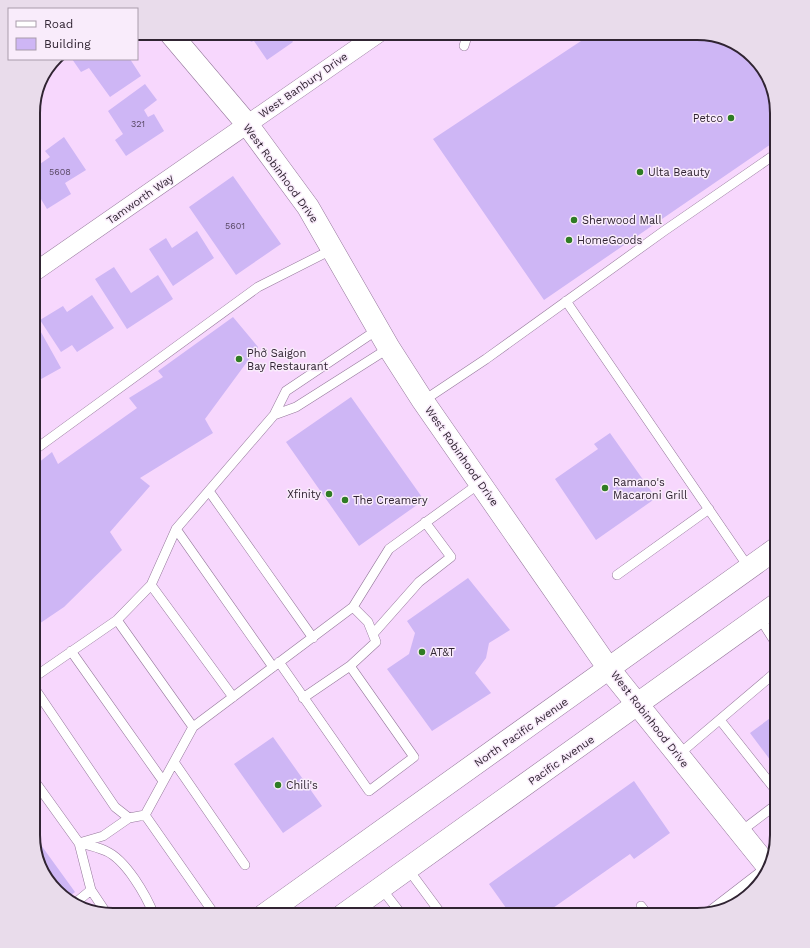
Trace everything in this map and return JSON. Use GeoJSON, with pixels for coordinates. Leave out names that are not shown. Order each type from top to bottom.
{"type":"FeatureCollection","features":[{"type":"Feature","properties":{"kind":"main road","name":"West Robinhood Drive"},"geometry":{"type":"LineString","coordinates":[[176,40],[247,124],[308,207],[333,249],[377,330],[480,483],[609,669],[765,861]]}},
{"type":"Feature","properties":{"kind":"main road","name":"North Pacific Avenue"},"geometry":{"type":"LineString","coordinates":[[274,908],[770,553]]}},
{"type":"Feature","properties":{"kind":"main road","name":"Pacific Avenue"},"geometry":{"type":"LineString","coordinates":[[353,908],[638,705],[770,609]]}},
{"type":"Feature","properties":{"kind":"street","name":"West Banbury Drive"},"geometry":{"type":"LineString","coordinates":[[247,124],[368,40]]}},
{"type":"Feature","properties":{"kind":"street","name":"Tamworth Way"},"geometry":{"type":"LineString","coordinates":[[40,268],[247,124]]}},
{"type":"Feature","properties":{"kind":"lane"},"geometry":{"type":"LineString","coordinates":[[464,46],[466,40]]}},
{"type":"Feature","properties":{"kind":"lane"},"geometry":{"type":"LineString","coordinates":[[424,401],[770,158]]}},
{"type":"Feature","properties":{"kind":"lane"},"geometry":{"type":"LineString","coordinates":[[40,446],[258,287],[333,249]]}},
{"type":"Feature","properties":{"kind":"lane"},"geometry":{"type":"LineString","coordinates":[[566,301],[749,568]]}},
{"type":"Feature","properties":{"kind":"lane"},"geometry":{"type":"LineString","coordinates":[[40,673],[117,620],[151,585],[176,529],[274,415],[286,391],[377,330]]}},
{"type":"Feature","properties":{"kind":"lane"},"geometry":{"type":"LineString","coordinates":[[274,415],[296,407],[389,348]]}},
{"type":"Feature","properties":{"kind":"lane"},"geometry":{"type":"LineString","coordinates":[[145,815],[193,727],[353,608],[389,549],[480,483]]}},
{"type":"Feature","properties":{"kind":"lane"},"geometry":{"type":"LineString","coordinates":[[209,491],[313,638]]}},
{"type":"Feature","properties":{"kind":"lane"},"geometry":{"type":"LineString","coordinates":[[617,575],[709,509]]}},
{"type":"Feature","properties":{"kind":"lane"},"geometry":{"type":"LineString","coordinates":[[303,698],[350,666],[419,582],[451,557],[425,522]]}},
{"type":"Feature","properties":{"kind":"lane"},"geometry":{"type":"LineString","coordinates":[[176,529],[276,665],[303,698],[369,792],[414,757],[350,666]]}},
{"type":"Feature","properties":{"kind":"lane"},"geometry":{"type":"LineString","coordinates":[[151,585],[233,697]]}},
{"type":"Feature","properties":{"kind":"lane"},"geometry":{"type":"LineString","coordinates":[[353,608],[368,622],[374,638]]}},
{"type":"Feature","properties":{"kind":"lane"},"geometry":{"type":"LineString","coordinates":[[759,616],[770,634]]}},
{"type":"Feature","properties":{"kind":"lane"},"geometry":{"type":"LineString","coordinates":[[117,620],[193,727]]}},
{"type":"Feature","properties":{"kind":"lane"},"geometry":{"type":"LineString","coordinates":[[71,651],[163,781]]}},
{"type":"Feature","properties":{"kind":"lane"},"geometry":{"type":"LineString","coordinates":[[678,755],[770,677]]}},
{"type":"Feature","properties":{"kind":"lane"},"geometry":{"type":"LineString","coordinates":[[40,696],[115,807],[129,818]]}},
{"type":"Feature","properties":{"kind":"lane"},"geometry":{"type":"LineString","coordinates":[[720,720],[770,783]]}},
{"type":"Feature","properties":{"kind":"lane"},"geometry":{"type":"LineString","coordinates":[[174,762],[245,865]]}},
{"type":"Feature","properties":{"kind":"lane"},"geometry":{"type":"LineString","coordinates":[[40,789],[79,843],[91,890],[103,907]]}},
{"type":"Feature","properties":{"kind":"lane"},"geometry":{"type":"LineString","coordinates":[[740,832],[770,809]]}},
{"type":"Feature","properties":{"kind":"lane"},"geometry":{"type":"LineString","coordinates":[[79,843],[103,836],[129,818],[145,815]]}},
{"type":"Feature","properties":{"kind":"lane"},"geometry":{"type":"LineString","coordinates":[[145,815],[210,908]]}},
{"type":"Feature","properties":{"kind":"lane"},"geometry":{"type":"LineString","coordinates":[[79,843],[107,851],[119,859],[147,899],[151,908]]}},
{"type":"Feature","properties":{"kind":"lane"},"geometry":{"type":"LineString","coordinates":[[408,869],[437,908]]}},
{"type":"Feature","properties":{"kind":"lane"},"geometry":{"type":"LineString","coordinates":[[718,905],[759,874]]}},
{"type":"Feature","properties":{"kind":"lane"},"geometry":{"type":"LineString","coordinates":[[381,888],[397,908]]}},
{"type":"Feature","properties":{"kind":"lane"},"geometry":{"type":"LineString","coordinates":[[80,899],[91,890]]}},
{"type":"Feature","properties":{"kind":"building"},"geometry":{"type":"Polygon","coordinates":[[[250,40],[292,40],[293,42],[267,60],[254,41],[251,42],[250,40]]]}},
{"type":"Feature","properties":{"kind":"building","name":"Sherwood Mall"},"geometry":{"type":"Polygon","coordinates":[[[702,40],[716,42],[738,52],[758,72],[766,90],[770,108],[770,145],[544,300],[433,139],[581,41],[702,40]]]}},
{"type":"Feature","properties":{"kind":"building"},"geometry":{"type":"Polygon","coordinates":[[[73,60],[131,60],[141,76],[110,97],[89,68],[81,72],[73,60]]]}},
{"type":"Feature","properties":{"kind":"building"},"geometry":{"type":"Polygon","coordinates":[[[145,84],[157,100],[144,110],[148,117],[154,114],[164,131],[126,156],[115,140],[123,134],[108,111],[145,84]]]}},
{"type":"Feature","properties":{"kind":"building"},"geometry":{"type":"Polygon","coordinates":[[[64,137],[86,170],[65,183],[71,194],[47,209],[40,198],[40,164],[50,157],[45,151],[64,137]]]}},
{"type":"Feature","properties":{"kind":"building"},"geometry":{"type":"Polygon","coordinates":[[[233,176],[281,244],[236,275],[189,207],[233,176]]]}},
{"type":"Feature","properties":{"kind":"building"},"geometry":{"type":"Polygon","coordinates":[[[197,231],[214,258],[173,286],[149,249],[166,238],[172,248],[197,231]]]}},
{"type":"Feature","properties":{"kind":"building"},"geometry":{"type":"Polygon","coordinates":[[[114,267],[131,293],[158,275],[173,299],[127,329],[95,279],[114,267]]]}},
{"type":"Feature","properties":{"kind":"building"},"geometry":{"type":"Polygon","coordinates":[[[92,295],[114,328],[77,352],[72,345],[61,352],[40,320],[63,306],[67,312],[92,295]]]}},
{"type":"Feature","properties":{"kind":"building"},"geometry":{"type":"Polygon","coordinates":[[[233,317],[258,347],[205,419],[213,433],[140,478],[150,486],[110,532],[122,550],[64,607],[40,623],[40,461],[52,452],[58,464],[137,408],[129,398],[163,377],[158,371],[233,317]]]}},
{"type":"Feature","properties":{"kind":"building"},"geometry":{"type":"Polygon","coordinates":[[[40,330],[61,368],[40,380],[40,330]]]}},
{"type":"Feature","properties":{"kind":"building"},"geometry":{"type":"Polygon","coordinates":[[[351,397],[424,500],[359,546],[286,442],[351,397]]]}},
{"type":"Feature","properties":{"kind":"building","name":"Ramano's Macaroni Grill"},"geometry":{"type":"Polygon","coordinates":[[[610,433],[656,498],[596,540],[555,479],[598,449],[594,444],[610,433]]]}},
{"type":"Feature","properties":{"kind":"building"},"geometry":{"type":"Polygon","coordinates":[[[468,578],[510,630],[489,643],[486,658],[475,673],[491,693],[432,731],[387,669],[409,654],[415,633],[407,621],[468,578]]]}},
{"type":"Feature","properties":{"kind":"building"},"geometry":{"type":"Polygon","coordinates":[[[770,718],[770,760],[750,733],[770,718]]]}},
{"type":"Feature","properties":{"kind":"building","name":"Chili's"},"geometry":{"type":"Polygon","coordinates":[[[273,737],[322,806],[283,833],[234,764],[273,737]]]}},
{"type":"Feature","properties":{"kind":"building"},"geometry":{"type":"Polygon","coordinates":[[[634,781],[670,833],[634,859],[630,854],[553,908],[506,908],[489,884],[634,781]]]}},
{"type":"Feature","properties":{"kind":"building"},"geometry":{"type":"Polygon","coordinates":[[[40,844],[75,892],[71,895],[55,879],[44,858],[40,844]]]}},
{"type":"Feature","properties":{"kind":"place","name":"Petco"},"geometry":{"type":"Point","coordinates":[731,118]}},
{"type":"Feature","properties":{"kind":"place","name":"Ulta Beauty"},"geometry":{"type":"Point","coordinates":[640,172]}},
{"type":"Feature","properties":{"kind":"place","name":"Sherwood Mall"},"geometry":{"type":"Point","coordinates":[574,220]}},
{"type":"Feature","properties":{"kind":"place","name":"HomeGoods"},"geometry":{"type":"Point","coordinates":[569,240]}},
{"type":"Feature","properties":{"kind":"place","name":"Phở Saigon Bay Restaurant"},"geometry":{"type":"Point","coordinates":[239,359]}},
{"type":"Feature","properties":{"kind":"place","name":"Ramano's Macaroni Grill"},"geometry":{"type":"Point","coordinates":[605,488]}},
{"type":"Feature","properties":{"kind":"place","name":"Xfinity"},"geometry":{"type":"Point","coordinates":[329,494]}},
{"type":"Feature","properties":{"kind":"place","name":"The Creamery"},"geometry":{"type":"Point","coordinates":[345,500]}},
{"type":"Feature","properties":{"kind":"place","name":"AT&T"},"geometry":{"type":"Point","coordinates":[422,652]}},
{"type":"Feature","properties":{"kind":"place","name":"Chili's"},"geometry":{"type":"Point","coordinates":[278,785]}}]}
